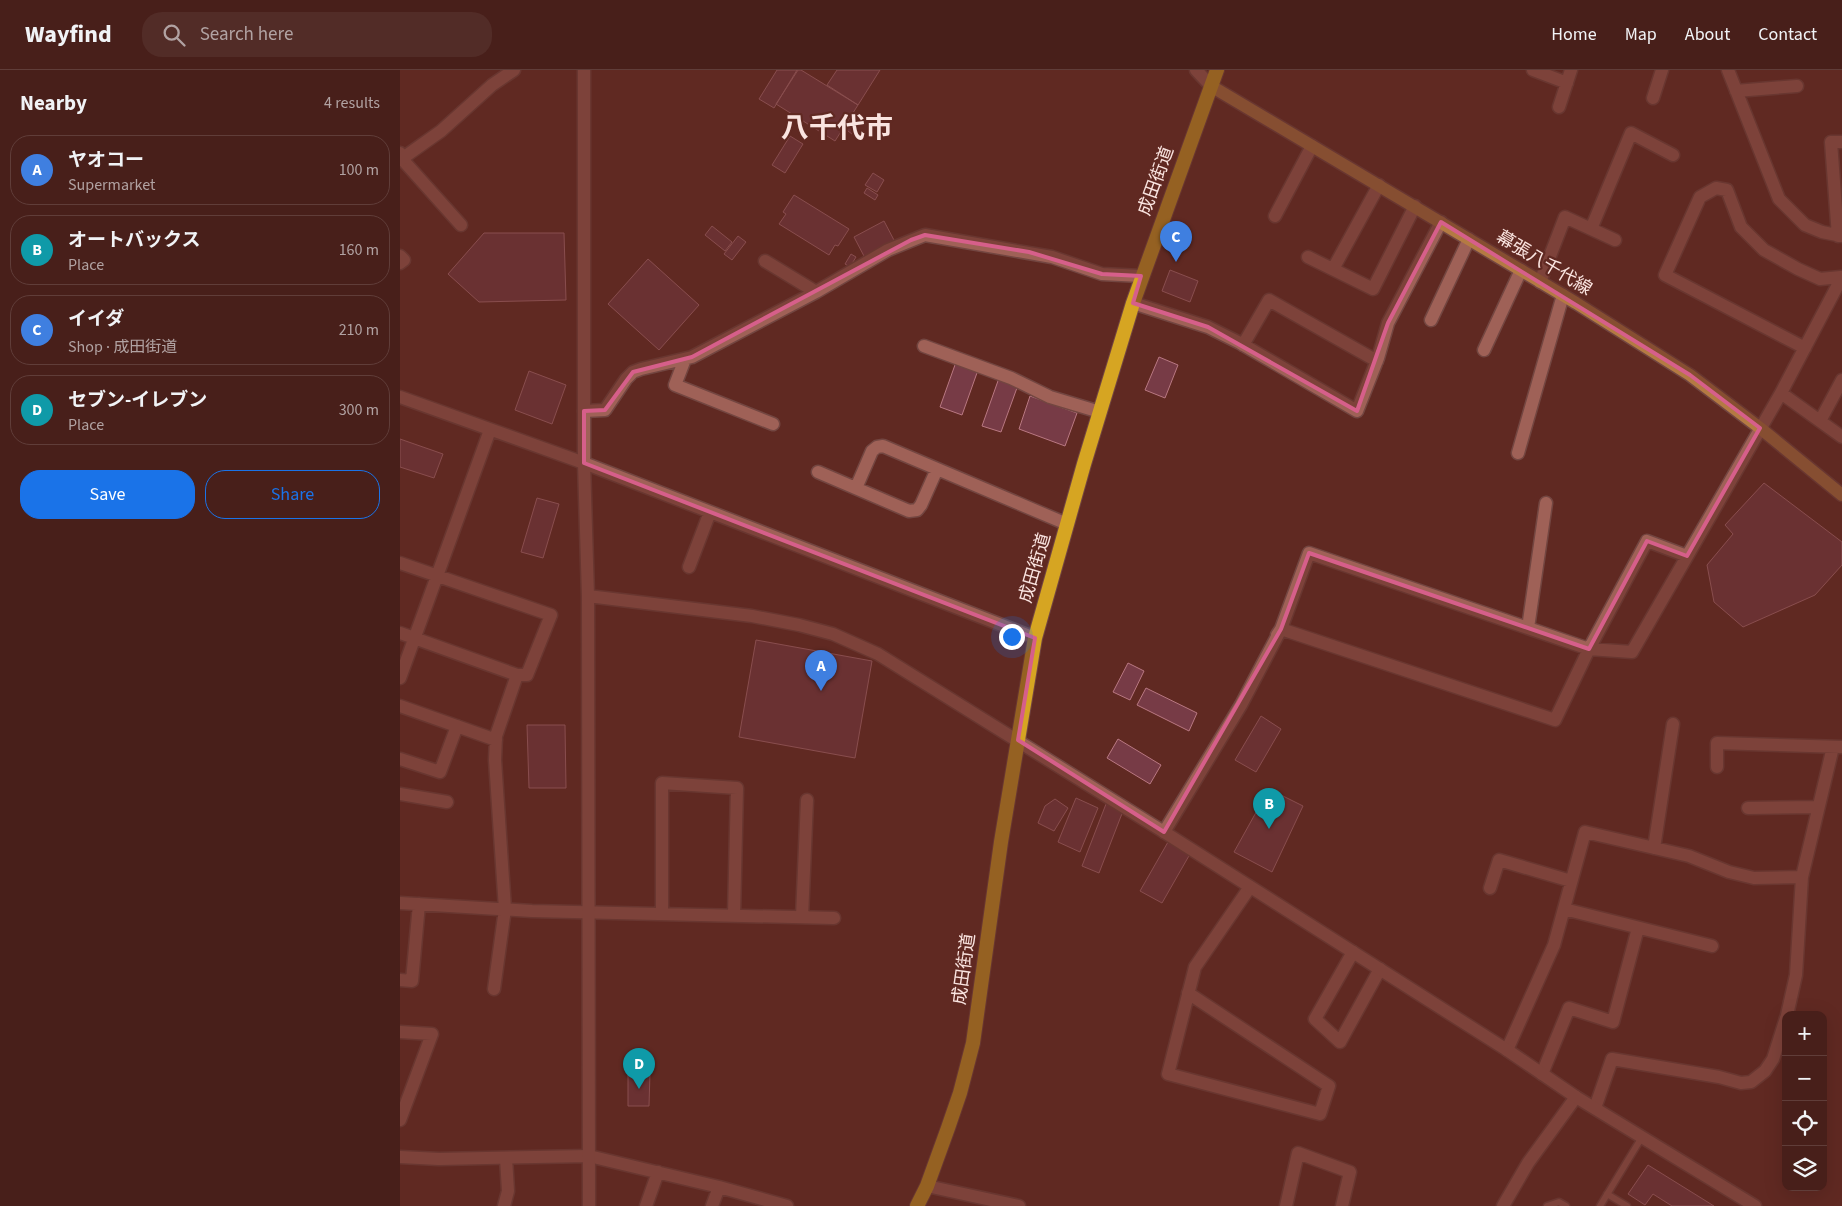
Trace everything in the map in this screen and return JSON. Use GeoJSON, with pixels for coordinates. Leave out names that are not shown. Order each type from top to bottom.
{"type":"FeatureCollection","features":[{"type":"Feature","properties":{"kind":"highway","name":"成田街道"},"geometry":{"type":"LineString","coordinates":[[917,1206],[927,1186],[960,1093],[973,1043],[1001,842],[1035,638],[1141,276],[1217,70]]}},
{"type":"Feature","properties":{"kind":"main road","name":"幕張八千代線"},"geometry":{"type":"LineString","coordinates":[[1211,86],[1563,295],[1690,375],[1760,428],[1842,495]]}},
{"type":"Feature","properties":{"kind":"street"},"geometry":{"type":"LineString","coordinates":[[461,225],[400,157],[442,131],[492,84],[514,70]]}},
{"type":"Feature","properties":{"kind":"street"},"geometry":{"type":"LineString","coordinates":[[584,70],[584,463],[588,596],[587,911],[589,1206]]}},
{"type":"Feature","properties":{"kind":"street"},"geometry":{"type":"LineString","coordinates":[[1196,70],[1211,86]]}},
{"type":"Feature","properties":{"kind":"street"},"geometry":{"type":"LineString","coordinates":[[1533,70],[1567,83]]}},
{"type":"Feature","properties":{"kind":"street"},"geometry":{"type":"LineString","coordinates":[[1559,107],[1571,70]]}},
{"type":"Feature","properties":{"kind":"street"},"geometry":{"type":"LineString","coordinates":[[1653,98],[1662,70]]}},
{"type":"Feature","properties":{"kind":"street"},"geometry":{"type":"LineString","coordinates":[[1728,70],[1779,199],[1805,225],[1840,236],[1831,142],[1842,142]]}},
{"type":"Feature","properties":{"kind":"street"},"geometry":{"type":"LineString","coordinates":[[1736,91],[1797,86]]}},
{"type":"Feature","properties":{"kind":"street"},"geometry":{"type":"LineString","coordinates":[[1591,229],[1632,133],[1672,155]]}},
{"type":"Feature","properties":{"kind":"street"},"geometry":{"type":"LineString","coordinates":[[1275,216],[1312,146]]}},
{"type":"Feature","properties":{"kind":"street"},"geometry":{"type":"LineString","coordinates":[[1333,270],[1379,185]]}},
{"type":"Feature","properties":{"kind":"street"},"geometry":{"type":"LineString","coordinates":[[1804,348],[1665,275],[1700,197],[1716,188],[1727,190],[1742,227],[1764,250],[1798,270],[1820,278],[1842,277]]}},
{"type":"Feature","properties":{"kind":"street"},"geometry":{"type":"LineString","coordinates":[[1308,257],[1373,289],[1415,206]]}},
{"type":"Feature","properties":{"kind":"street"},"geometry":{"type":"LineString","coordinates":[[1540,282],[1565,217],[1615,240]]}},
{"type":"Feature","properties":{"kind":"street"},"geometry":{"type":"LineString","coordinates":[[1133,303],[1208,327],[1244,345],[1357,411],[1377,360],[1388,323],[1441,222]]}},
{"type":"Feature","properties":{"kind":"street"},"geometry":{"type":"LineString","coordinates":[[584,411],[605,410],[633,372],[692,357],[816,292],[888,250],[925,234],[1044,256],[1102,274],[1141,276]]}},
{"type":"Feature","properties":{"kind":"street"},"geometry":{"type":"LineString","coordinates":[[1431,320],[1469,239]]}},
{"type":"Feature","properties":{"kind":"street"},"geometry":{"type":"LineString","coordinates":[[400,256],[404,260],[400,263]]}},
{"type":"Feature","properties":{"kind":"street"},"geometry":{"type":"LineString","coordinates":[[765,261],[816,292]]}},
{"type":"Feature","properties":{"kind":"street"},"geometry":{"type":"LineString","coordinates":[[1484,350],[1521,270]]}},
{"type":"Feature","properties":{"kind":"street"},"geometry":{"type":"LineString","coordinates":[[1164,832],[1241,705],[1281,629],[1308,554],[1588,649],[1632,652],[1781,393],[1842,277]]}},
{"type":"Feature","properties":{"kind":"street"},"geometry":{"type":"LineString","coordinates":[[1518,454],[1563,295]]}},
{"type":"Feature","properties":{"kind":"street"},"geometry":{"type":"LineString","coordinates":[[1244,345],[1269,300],[1377,360]]}},
{"type":"Feature","properties":{"kind":"street"},"geometry":{"type":"LineString","coordinates":[[924,346],[1011,378],[1050,397],[1100,412]]}},
{"type":"Feature","properties":{"kind":"street"},"geometry":{"type":"LineString","coordinates":[[685,359],[675,385],[772,424]]}},
{"type":"Feature","properties":{"kind":"street"},"geometry":{"type":"LineString","coordinates":[[1820,421],[1842,380]]}},
{"type":"Feature","properties":{"kind":"street"},"geometry":{"type":"LineString","coordinates":[[1781,393],[1842,437]]}},
{"type":"Feature","properties":{"kind":"street"},"geometry":{"type":"LineString","coordinates":[[400,398],[584,463],[1035,638]]}},
{"type":"Feature","properties":{"kind":"street"},"geometry":{"type":"LineString","coordinates":[[400,678],[490,430]]}},
{"type":"Feature","properties":{"kind":"street"},"geometry":{"type":"LineString","coordinates":[[856,488],[872,451],[877,447],[883,446],[1067,524]]}},
{"type":"Feature","properties":{"kind":"street"},"geometry":{"type":"LineString","coordinates":[[818,472],[909,511],[917,510],[921,504],[937,469]]}},
{"type":"Feature","properties":{"kind":"street"},"geometry":{"type":"LineString","coordinates":[[1528,628],[1546,503]]}},
{"type":"Feature","properties":{"kind":"street"},"geometry":{"type":"LineString","coordinates":[[689,567],[710,512]]}},
{"type":"Feature","properties":{"kind":"street"},"geometry":{"type":"LineString","coordinates":[[1281,629],[1555,720],[1588,649],[1647,541],[1687,556]]}},
{"type":"Feature","properties":{"kind":"street"},"geometry":{"type":"LineString","coordinates":[[400,563],[551,615],[527,675],[516,675],[400,633]]}},
{"type":"Feature","properties":{"kind":"street"},"geometry":{"type":"LineString","coordinates":[[588,596],[752,616],[799,625],[833,634],[878,654],[1018,740],[1380,969],[1507,1050],[1576,1097],[1755,1206]]}},
{"type":"Feature","properties":{"kind":"street"},"geometry":{"type":"LineString","coordinates":[[494,989],[504,909],[495,760],[496,740],[516,675]]}},
{"type":"Feature","properties":{"kind":"street"},"geometry":{"type":"LineString","coordinates":[[400,706],[496,740]]}},
{"type":"Feature","properties":{"kind":"street"},"geometry":{"type":"LineString","coordinates":[[1654,848],[1673,724]]}},
{"type":"Feature","properties":{"kind":"street"},"geometry":{"type":"LineString","coordinates":[[400,760],[440,772],[457,726]]}},
{"type":"Feature","properties":{"kind":"street"},"geometry":{"type":"LineString","coordinates":[[1718,767],[1718,743],[1838,747],[1818,808],[1802,877],[1796,975],[1787,1011]]}},
{"type":"Feature","properties":{"kind":"street"},"geometry":{"type":"LineString","coordinates":[[662,914],[662,783],[737,788],[734,916]]}},
{"type":"Feature","properties":{"kind":"street"},"geometry":{"type":"LineString","coordinates":[[400,794],[447,802]]}},
{"type":"Feature","properties":{"kind":"street"},"geometry":{"type":"LineString","coordinates":[[802,917],[806,800]]}},
{"type":"Feature","properties":{"kind":"street"},"geometry":{"type":"LineString","coordinates":[[1748,808],[1818,808]]}},
{"type":"Feature","properties":{"kind":"street"},"geometry":{"type":"LineString","coordinates":[[1507,1050],[1554,945],[1585,832],[1689,856],[1729,872],[1754,878],[1802,877]]}},
{"type":"Feature","properties":{"kind":"street"},"geometry":{"type":"LineString","coordinates":[[1490,888],[1500,860],[1571,881]]}},
{"type":"Feature","properties":{"kind":"street"},"geometry":{"type":"LineString","coordinates":[[1188,993],[1329,1086],[1320,1114],[1168,1074],[1188,993],[1195,966],[1250,887]]}},
{"type":"Feature","properties":{"kind":"street"},"geometry":{"type":"LineString","coordinates":[[400,903],[504,909],[834,918]]}},
{"type":"Feature","properties":{"kind":"street"},"geometry":{"type":"LineString","coordinates":[[400,980],[412,981],[418,904]]}},
{"type":"Feature","properties":{"kind":"street"},"geometry":{"type":"LineString","coordinates":[[1564,909],[1712,946]]}},
{"type":"Feature","properties":{"kind":"street"},"geometry":{"type":"LineString","coordinates":[[1542,1074],[1569,1008],[1612,1022],[1638,928]]}},
{"type":"Feature","properties":{"kind":"street"},"geometry":{"type":"LineString","coordinates":[[1353,952],[1315,1019],[1340,1042],[1380,969]]}},
{"type":"Feature","properties":{"kind":"street"},"geometry":{"type":"LineString","coordinates":[[1595,1108],[1612,1059],[1719,1077],[1741,1083],[1751,1082],[1766,1071],[1773,1059],[1782,1029]]}},
{"type":"Feature","properties":{"kind":"street"},"geometry":{"type":"LineString","coordinates":[[400,1032],[432,1034],[400,1120]]}},
{"type":"Feature","properties":{"kind":"street"},"geometry":{"type":"LineString","coordinates":[[1503,1206],[1528,1163],[1576,1097]]}},
{"type":"Feature","properties":{"kind":"street"},"geometry":{"type":"LineString","coordinates":[[1286,1206],[1298,1153],[1350,1172],[1342,1206]]}},
{"type":"Feature","properties":{"kind":"street"},"geometry":{"type":"LineString","coordinates":[[400,1157],[439,1159],[589,1156],[719,1187],[781,1205]]}},
{"type":"Feature","properties":{"kind":"street"},"geometry":{"type":"LineString","coordinates":[[504,1206],[508,1192],[506,1158]]}},
{"type":"Feature","properties":{"kind":"street"},"geometry":{"type":"LineString","coordinates":[[646,1206],[658,1172]]}},
{"type":"Feature","properties":{"kind":"street"},"geometry":{"type":"LineString","coordinates":[[927,1186],[1019,1206]]}},
{"type":"Feature","properties":{"kind":"street"},"geometry":{"type":"LineString","coordinates":[[712,1206],[719,1187]]}},
{"type":"Feature","properties":{"kind":"lane"},"geometry":{"type":"LineString","coordinates":[[1600,1206],[1642,1137]]}},
{"type":"Feature","properties":{"kind":"lane"},"geometry":{"type":"LineString","coordinates":[[1607,1194],[1627,1206]]}},
{"type":"Feature","properties":{"kind":"lane"},"geometry":{"type":"LineString","coordinates":[[1547,1206],[1559,1202],[1566,1206]]}},
{"type":"Feature","properties":{"kind":"highlighted area"},"geometry":{"type":"Polygon","coordinates":[[[1441,222],[1690,375],[1760,428],[1687,556],[1647,541],[1589,649],[1309,553],[1281,629],[1164,832],[1018,740],[1035,638],[584,463],[584,411],[605,410],[633,372],[692,357],[911,240],[925,235],[1029,252],[1102,274],[1141,276],[1133,303],[1208,327],[1357,411],[1388,323],[1441,222]]]}},
{"type":"Feature","properties":{"kind":"building"},"geometry":{"type":"Polygon","coordinates":[[[777,70],[797,70],[774,108],[759,99],[777,70]]]}},
{"type":"Feature","properties":{"kind":"building"},"geometry":{"type":"Polygon","coordinates":[[[798,70],[801,70],[858,105],[835,141],[776,104],[798,70]]]}},
{"type":"Feature","properties":{"kind":"building"},"geometry":{"type":"Polygon","coordinates":[[[837,70],[880,70],[858,105],[827,85],[837,70]]]}},
{"type":"Feature","properties":{"kind":"building"},"geometry":{"type":"Polygon","coordinates":[[[848,121],[857,126],[852,134],[844,128],[848,121]]]}},
{"type":"Feature","properties":{"kind":"building"},"geometry":{"type":"Polygon","coordinates":[[[790,136],[803,144],[785,173],[772,165],[790,136]]]}},
{"type":"Feature","properties":{"kind":"building"},"geometry":{"type":"Polygon","coordinates":[[[873,173],[884,180],[877,192],[865,185],[873,173]]]}},
{"type":"Feature","properties":{"kind":"building"},"geometry":{"type":"Polygon","coordinates":[[[867,188],[878,195],[875,200],[864,193],[867,188]]]}},
{"type":"Feature","properties":{"kind":"building"},"geometry":{"type":"Polygon","coordinates":[[[794,195],[849,229],[838,246],[835,245],[829,255],[779,224],[786,214],[783,212],[794,195]]]}},
{"type":"Feature","properties":{"kind":"building"},"geometry":{"type":"Polygon","coordinates":[[[884,221],[895,242],[865,258],[854,237],[884,221]]]}},
{"type":"Feature","properties":{"kind":"building"},"geometry":{"type":"Polygon","coordinates":[[[712,226],[732,242],[725,251],[705,235],[712,226]]]}},
{"type":"Feature","properties":{"kind":"building"},"geometry":{"type":"Polygon","coordinates":[[[484,233],[564,233],[566,300],[479,302],[448,274],[484,233]]]}},
{"type":"Feature","properties":{"kind":"building"},"geometry":{"type":"Polygon","coordinates":[[[738,236],[746,242],[732,260],[724,254],[738,236]]]}},
{"type":"Feature","properties":{"kind":"building"},"geometry":{"type":"Polygon","coordinates":[[[851,254],[856,257],[850,267],[845,264],[851,254]]]}},
{"type":"Feature","properties":{"kind":"building"},"geometry":{"type":"Polygon","coordinates":[[[648,259],[699,305],[659,350],[608,304],[648,259]]]}},
{"type":"Feature","properties":{"kind":"building"},"geometry":{"type":"Polygon","coordinates":[[[1170,270],[1198,281],[1190,302],[1162,291],[1170,270]]]}},
{"type":"Feature","properties":{"kind":"building"},"geometry":{"type":"Polygon","coordinates":[[[1159,357],[1178,365],[1165,398],[1145,390],[1159,357]]]}},
{"type":"Feature","properties":{"kind":"building"},"geometry":{"type":"Polygon","coordinates":[[[956,362],[978,370],[962,415],[940,407],[956,362]]]}},
{"type":"Feature","properties":{"kind":"building"},"geometry":{"type":"Polygon","coordinates":[[[529,371],[566,385],[552,424],[515,410],[529,371]]]}},
{"type":"Feature","properties":{"kind":"building"},"geometry":{"type":"Polygon","coordinates":[[[999,378],[1018,385],[1001,432],[982,426],[999,378]]]}},
{"type":"Feature","properties":{"kind":"building"},"geometry":{"type":"Polygon","coordinates":[[[1030,396],[1077,413],[1065,446],[1019,429],[1030,396]]]}},
{"type":"Feature","properties":{"kind":"building"},"geometry":{"type":"Polygon","coordinates":[[[400,439],[443,454],[434,478],[400,467],[400,439]]]}},
{"type":"Feature","properties":{"kind":"building"},"geometry":{"type":"Polygon","coordinates":[[[1764,483],[1842,542],[1842,565],[1815,595],[1743,627],[1714,602],[1707,565],[1733,534],[1725,525],[1764,483]]]}},
{"type":"Feature","properties":{"kind":"building"},"geometry":{"type":"Polygon","coordinates":[[[537,498],[559,504],[543,558],[521,552],[537,498]]]}},
{"type":"Feature","properties":{"kind":"building"},"geometry":{"type":"Polygon","coordinates":[[[756,640],[872,661],[855,758],[739,737],[756,640]]]}},
{"type":"Feature","properties":{"kind":"building"},"geometry":{"type":"Polygon","coordinates":[[[1128,663],[1144,671],[1130,700],[1113,692],[1128,663]]]}},
{"type":"Feature","properties":{"kind":"building"},"geometry":{"type":"Polygon","coordinates":[[[1146,688],[1197,713],[1189,731],[1137,705],[1146,688]]]}},
{"type":"Feature","properties":{"kind":"building"},"geometry":{"type":"Polygon","coordinates":[[[1261,716],[1281,729],[1256,772],[1235,760],[1261,716]]]}},
{"type":"Feature","properties":{"kind":"building"},"geometry":{"type":"Polygon","coordinates":[[[527,725],[565,725],[566,788],[529,788],[527,725]]]}},
{"type":"Feature","properties":{"kind":"building"},"geometry":{"type":"Polygon","coordinates":[[[1118,739],[1161,765],[1150,784],[1107,758],[1118,739]]]}},
{"type":"Feature","properties":{"kind":"building"},"geometry":{"type":"Polygon","coordinates":[[[1269,789],[1303,806],[1272,872],[1234,852],[1269,789]]]}},
{"type":"Feature","properties":{"kind":"building"},"geometry":{"type":"Polygon","coordinates":[[[1076,798],[1098,808],[1080,852],[1058,842],[1076,798]]]}},
{"type":"Feature","properties":{"kind":"building"},"geometry":{"type":"Polygon","coordinates":[[[1055,799],[1068,808],[1054,831],[1038,823],[1045,806],[1055,799]]]}},
{"type":"Feature","properties":{"kind":"building"},"geometry":{"type":"Polygon","coordinates":[[[1106,804],[1123,811],[1099,873],[1082,866],[1106,804]]]}},
{"type":"Feature","properties":{"kind":"building"},"geometry":{"type":"Polygon","coordinates":[[[1168,842],[1190,854],[1162,903],[1140,891],[1168,842]]]}},
{"type":"Feature","properties":{"kind":"building"},"geometry":{"type":"Polygon","coordinates":[[[628,1070],[650,1072],[649,1106],[628,1106],[628,1070]]]}},
{"type":"Feature","properties":{"kind":"building"},"geometry":{"type":"Polygon","coordinates":[[[1648,1165],[1714,1206],[1672,1206],[1653,1194],[1645,1205],[1628,1194],[1648,1165]]]}},
{"type":"Feature","properties":{"kind":"place","name":"イイダ"},"geometry":{"type":"Point","coordinates":[1176,262]}},
{"type":"Feature","properties":{"kind":"place","name":"ヤオコー"},"geometry":{"type":"Point","coordinates":[821,691]}},
{"type":"Feature","properties":{"kind":"place","name":"オートバックス"},"geometry":{"type":"Point","coordinates":[1269,829]}},
{"type":"Feature","properties":{"kind":"place","name":"セブン-イレブン"},"geometry":{"type":"Point","coordinates":[639,1089]}},
{"type":"Feature","properties":{"kind":"district","name":"八千代市"},"geometry":{"type":"Point","coordinates":[837,128]}}]}
